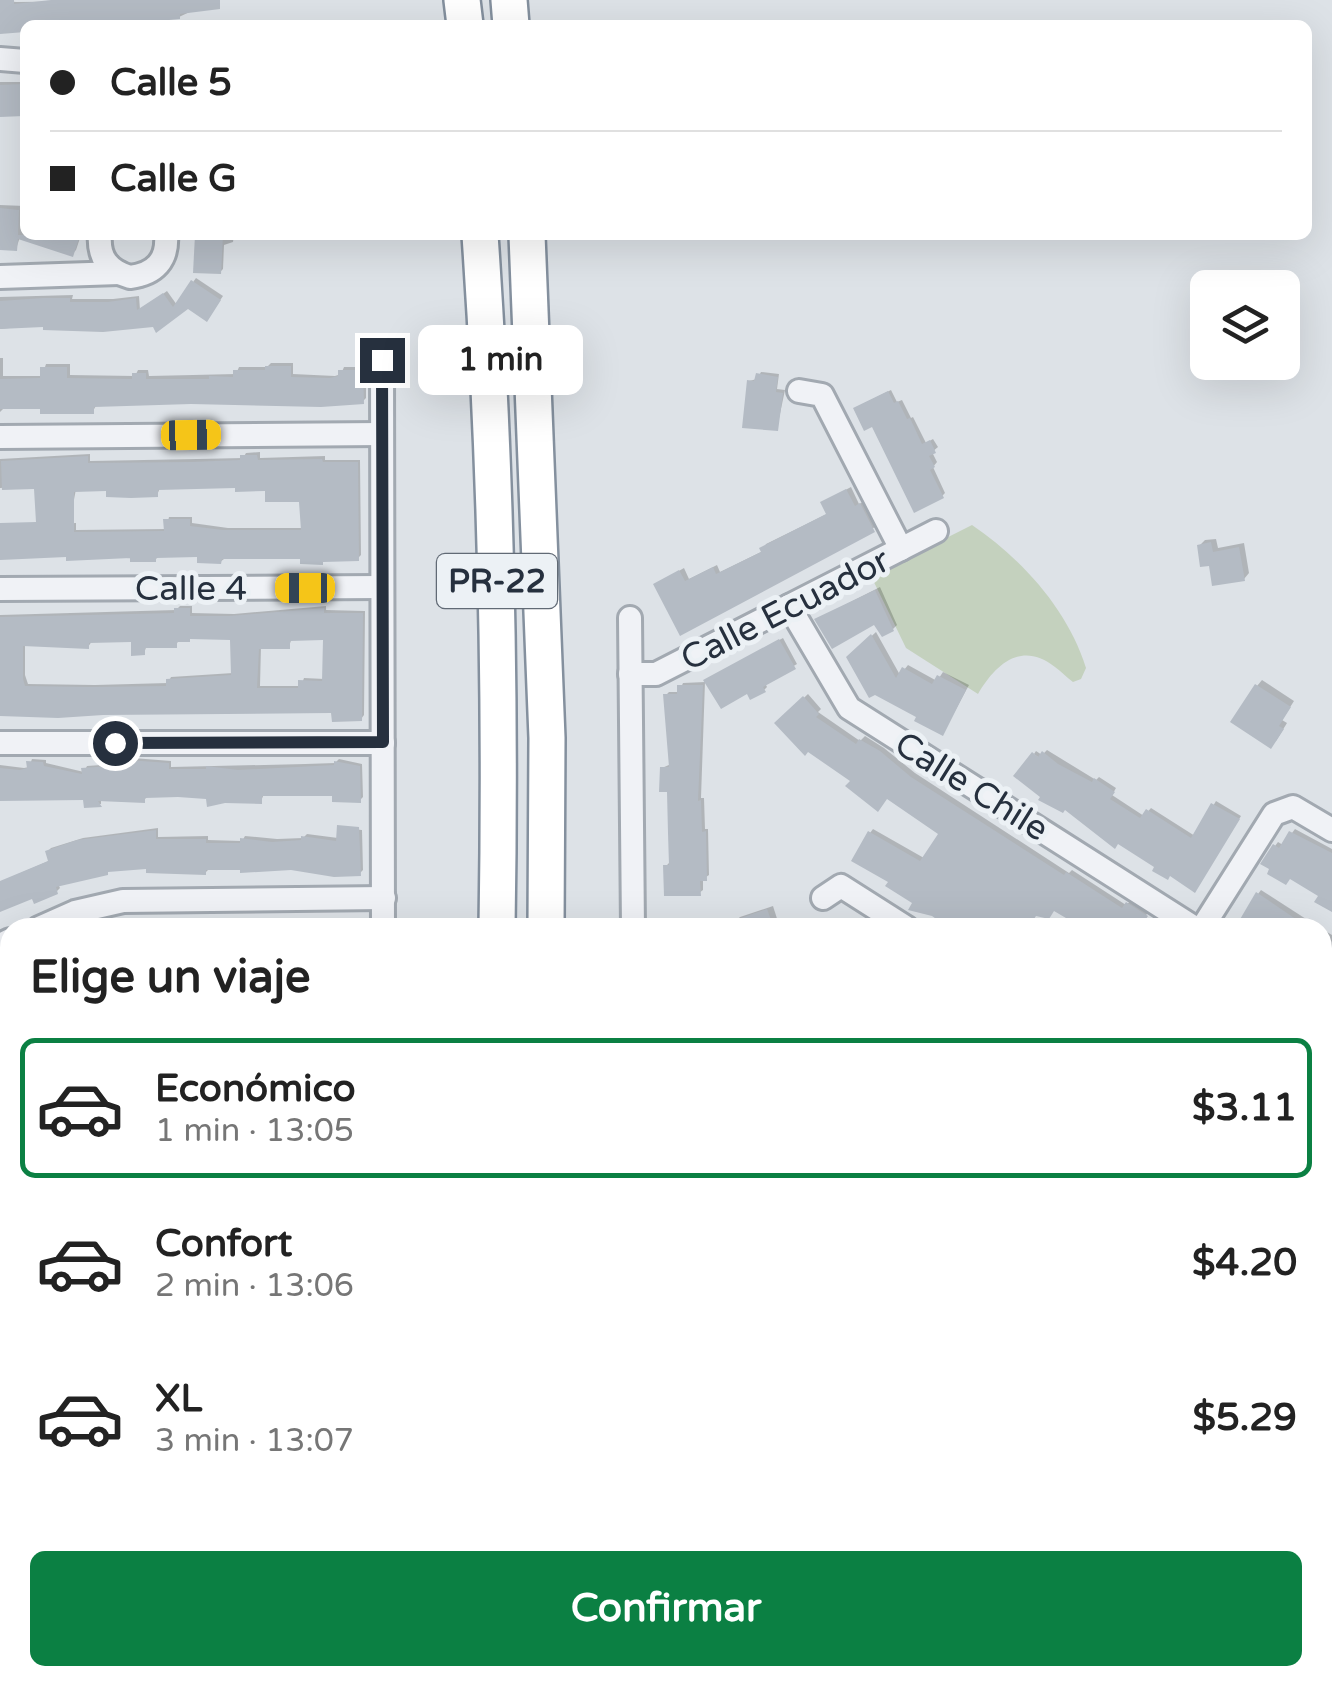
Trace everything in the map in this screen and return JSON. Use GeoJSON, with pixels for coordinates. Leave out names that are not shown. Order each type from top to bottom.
{"type":"FeatureCollection","features":[{"type":"Feature","properties":{"kind":"highway","name":"PR-22"},"geometry":{"type":"LineString","coordinates":[[480,240],[496,532],[500,749],[497,918]]}},
{"type":"Feature","properties":{"kind":"highway","name":"PR-22"},"geometry":{"type":"LineString","coordinates":[[527,240],[547,719],[546,918]]}},
{"type":"Feature","properties":{"kind":"street"},"geometry":{"type":"LineString","coordinates":[[101,240],[103,258],[119,274]]}},
{"type":"Feature","properties":{"kind":"street"},"geometry":{"type":"LineString","coordinates":[[0,277],[130,277],[152,270],[166,252],[166,240]]}},
{"type":"Feature","properties":{"kind":"street"},"geometry":{"type":"LineString","coordinates":[[382,360],[384,918]]}},
{"type":"Feature","properties":{"kind":"street"},"geometry":{"type":"LineString","coordinates":[[799,392],[822,395],[902,549]]}},
{"type":"Feature","properties":{"kind":"street"},"geometry":{"type":"LineString","coordinates":[[0,437],[382,434]]}},
{"type":"Feature","properties":{"kind":"street","name":"Calle Ecuador"},"geometry":{"type":"LineString","coordinates":[[630,674],[656,674],[936,531]]}},
{"type":"Feature","properties":{"kind":"street","name":"Calle 4"},"geometry":{"type":"LineString","coordinates":[[0,588],[381,588]]}},
{"type":"Feature","properties":{"kind":"street","name":"Calle Chile"},"geometry":{"type":"LineString","coordinates":[[789,606],[848,708],[1183,918]]}},
{"type":"Feature","properties":{"kind":"street"},"geometry":{"type":"LineString","coordinates":[[630,618],[633,918]]}},
{"type":"Feature","properties":{"kind":"street"},"geometry":{"type":"LineString","coordinates":[[0,743],[383,742]]}},
{"type":"Feature","properties":{"kind":"street"},"geometry":{"type":"LineString","coordinates":[[1206,918],[1274,814],[1293,806],[1332,830]]}},
{"type":"Feature","properties":{"kind":"street"},"geometry":{"type":"LineString","coordinates":[[824,898],[841,886],[891,918]]}},
{"type":"Feature","properties":{"kind":"street"},"geometry":{"type":"LineString","coordinates":[[62,918],[122,901],[384,898]]}},
{"type":"Feature","properties":{"kind":"green space"},"geometry":{"type":"Polygon","coordinates":[[[972,525],[1025,570],[1055,606],[1086,668],[1081,679],[1073,682],[1043,659],[1020,656],[992,674],[978,694],[906,648],[871,576],[972,525]]]}},
{"type":"Feature","properties":{"kind":"building"},"geometry":{"type":"Polygon","coordinates":[[[0,0],[14,0],[14,4],[51,0],[220,0],[220,9],[180,14],[180,19],[20,20],[20,32],[0,34],[0,0]]]}},
{"type":"Feature","properties":{"kind":"building"},"geometry":{"type":"Polygon","coordinates":[[[20,84],[20,116],[0,117],[0,85],[20,84]]]}},
{"type":"Feature","properties":{"kind":"building"},"geometry":{"type":"Polygon","coordinates":[[[0,208],[19,210],[17,251],[0,250],[0,208]]]}},
{"type":"Feature","properties":{"kind":"building"},"geometry":{"type":"Polygon","coordinates":[[[21,240],[78,240],[73,257],[21,240]]]}},
{"type":"Feature","properties":{"kind":"building"},"geometry":{"type":"Polygon","coordinates":[[[195,240],[223,240],[221,274],[193,273],[195,240]]]}},
{"type":"Feature","properties":{"kind":"building"},"geometry":{"type":"Polygon","coordinates":[[[191,280],[221,300],[207,322],[188,309],[156,333],[153,327],[103,332],[43,327],[0,329],[0,301],[70,298],[70,302],[108,302],[136,298],[137,310],[163,293],[173,307],[191,280]]]}},
{"type":"Feature","properties":{"kind":"building"},"geometry":{"type":"Polygon","coordinates":[[[265,366],[291,366],[291,377],[330,378],[338,376],[338,370],[363,370],[364,404],[94,407],[94,414],[0,409],[0,379],[40,378],[40,367],[67,367],[67,378],[132,379],[132,373],[146,373],[146,379],[209,379],[233,377],[233,370],[265,370],[265,366]]]}},
{"type":"Feature","properties":{"kind":"building"},"geometry":{"type":"Polygon","coordinates":[[[756,373],[778,377],[776,392],[783,393],[778,431],[742,428],[747,380],[754,381],[756,373]]]}},
{"type":"Feature","properties":{"kind":"building"},"geometry":{"type":"Polygon","coordinates":[[[888,391],[910,418],[922,444],[930,440],[936,453],[929,456],[935,467],[930,470],[944,498],[914,513],[872,427],[864,431],[853,408],[888,391]]]}},
{"type":"Feature","properties":{"kind":"building"},"geometry":{"type":"Polygon","coordinates":[[[240,455],[257,455],[258,460],[358,462],[359,561],[323,565],[300,564],[300,559],[222,559],[221,564],[197,563],[197,557],[156,558],[156,562],[130,562],[130,558],[66,561],[66,557],[0,560],[0,523],[36,522],[34,489],[2,490],[1,461],[88,456],[88,463],[240,460],[240,455]],[[235,488],[158,490],[158,497],[131,498],[106,497],[106,491],[74,492],[74,532],[164,531],[163,519],[190,519],[190,526],[223,530],[301,530],[299,502],[265,502],[265,491],[235,492],[235,488]]]}},
{"type":"Feature","properties":{"kind":"building"},"geometry":{"type":"Polygon","coordinates":[[[846,489],[855,506],[860,503],[875,532],[680,636],[653,584],[679,570],[685,581],[713,567],[716,574],[761,552],[759,548],[826,514],[820,502],[846,489]]]}},
{"type":"Feature","properties":{"kind":"building"},"geometry":{"type":"Polygon","coordinates":[[[1211,542],[1213,552],[1239,547],[1245,581],[1212,586],[1209,566],[1200,567],[1197,545],[1211,542]]]}},
{"type":"Feature","properties":{"kind":"building"},"geometry":{"type":"Polygon","coordinates":[[[875,590],[894,631],[882,637],[874,625],[832,649],[814,619],[875,590]]]}},
{"type":"Feature","properties":{"kind":"building"},"geometry":{"type":"Polygon","coordinates":[[[174,608],[190,608],[190,616],[229,616],[324,608],[324,613],[363,613],[362,721],[332,722],[331,713],[0,716],[0,617],[174,613],[174,608]],[[230,640],[177,642],[177,648],[145,648],[145,655],[131,656],[131,642],[89,643],[89,649],[23,646],[23,679],[25,686],[166,686],[166,679],[231,675],[230,640]],[[323,640],[290,641],[290,649],[259,649],[257,688],[298,688],[298,680],[322,681],[323,640]]]}},
{"type":"Feature","properties":{"kind":"building"},"geometry":{"type":"Polygon","coordinates":[[[871,634],[896,678],[902,667],[932,684],[937,675],[966,690],[943,736],[875,695],[869,698],[846,657],[871,634]]]}},
{"type":"Feature","properties":{"kind":"building"},"geometry":{"type":"Polygon","coordinates":[[[779,639],[796,669],[763,687],[766,692],[750,700],[747,694],[721,709],[703,680],[779,639]]]}},
{"type":"Feature","properties":{"kind":"building"},"geometry":{"type":"Polygon","coordinates":[[[1255,684],[1291,707],[1279,726],[1284,729],[1271,749],[1230,722],[1255,684]]]}},
{"type":"Feature","properties":{"kind":"building"},"geometry":{"type":"Polygon","coordinates":[[[677,685],[703,685],[698,801],[701,800],[702,832],[706,831],[707,881],[700,881],[701,896],[664,896],[663,865],[669,865],[667,792],[659,792],[660,767],[669,767],[663,694],[677,694],[677,685]]]}},
{"type":"Feature","properties":{"kind":"building"},"geometry":{"type":"Polygon","coordinates":[[[803,696],[819,714],[816,717],[856,744],[859,739],[880,751],[911,777],[1064,875],[1066,872],[1122,908],[1126,902],[1148,916],[1066,918],[1054,911],[1050,918],[935,918],[908,910],[912,903],[885,886],[888,882],[851,861],[868,831],[920,861],[938,834],[887,799],[878,812],[845,786],[850,781],[808,752],[805,756],[774,723],[803,696]]]}},
{"type":"Feature","properties":{"kind":"building"},"geometry":{"type":"Polygon","coordinates":[[[1042,751],[1058,764],[1092,782],[1094,778],[1115,792],[1110,799],[1140,818],[1146,809],[1191,838],[1211,803],[1240,819],[1195,893],[1170,876],[1168,880],[1152,871],[1154,867],[1118,844],[1115,849],[1065,810],[1063,813],[1038,800],[1040,797],[1013,776],[1032,752],[1038,757],[1042,751]]]}},
{"type":"Feature","properties":{"kind":"building"},"geometry":{"type":"Polygon","coordinates":[[[127,760],[169,763],[169,769],[206,766],[238,770],[334,765],[334,761],[360,766],[361,803],[332,802],[332,796],[262,796],[262,804],[225,803],[207,807],[206,799],[178,797],[145,798],[145,803],[98,801],[102,807],[84,808],[83,800],[0,801],[0,768],[20,770],[27,768],[26,761],[43,762],[44,766],[82,774],[81,768],[126,765],[127,760]]]}},
{"type":"Feature","properties":{"kind":"building"},"geometry":{"type":"Polygon","coordinates":[[[337,825],[359,827],[361,876],[334,877],[291,870],[206,870],[206,875],[146,873],[146,869],[108,872],[56,887],[58,894],[34,904],[32,899],[0,912],[0,881],[48,861],[45,851],[77,840],[156,830],[156,839],[206,839],[206,843],[240,843],[240,838],[301,840],[301,836],[336,841],[337,825]]]}},
{"type":"Feature","properties":{"kind":"building"},"geometry":{"type":"Polygon","coordinates":[[[1289,831],[1332,853],[1332,912],[1314,902],[1318,896],[1290,879],[1286,885],[1267,874],[1269,869],[1260,864],[1273,844],[1279,848],[1289,831]]]}},
{"type":"Feature","properties":{"kind":"building"},"geometry":{"type":"Polygon","coordinates":[[[1256,892],[1294,918],[1241,918],[1256,892]]]}},
{"type":"Feature","properties":{"kind":"building"},"geometry":{"type":"Polygon","coordinates":[[[767,909],[770,918],[741,918],[767,909]]]}},
{"type":"Feature","properties":{"kind":"route"},"geometry":{"type":"LineString","coordinates":[[115,743],[383,742],[382,360]]}}]}
